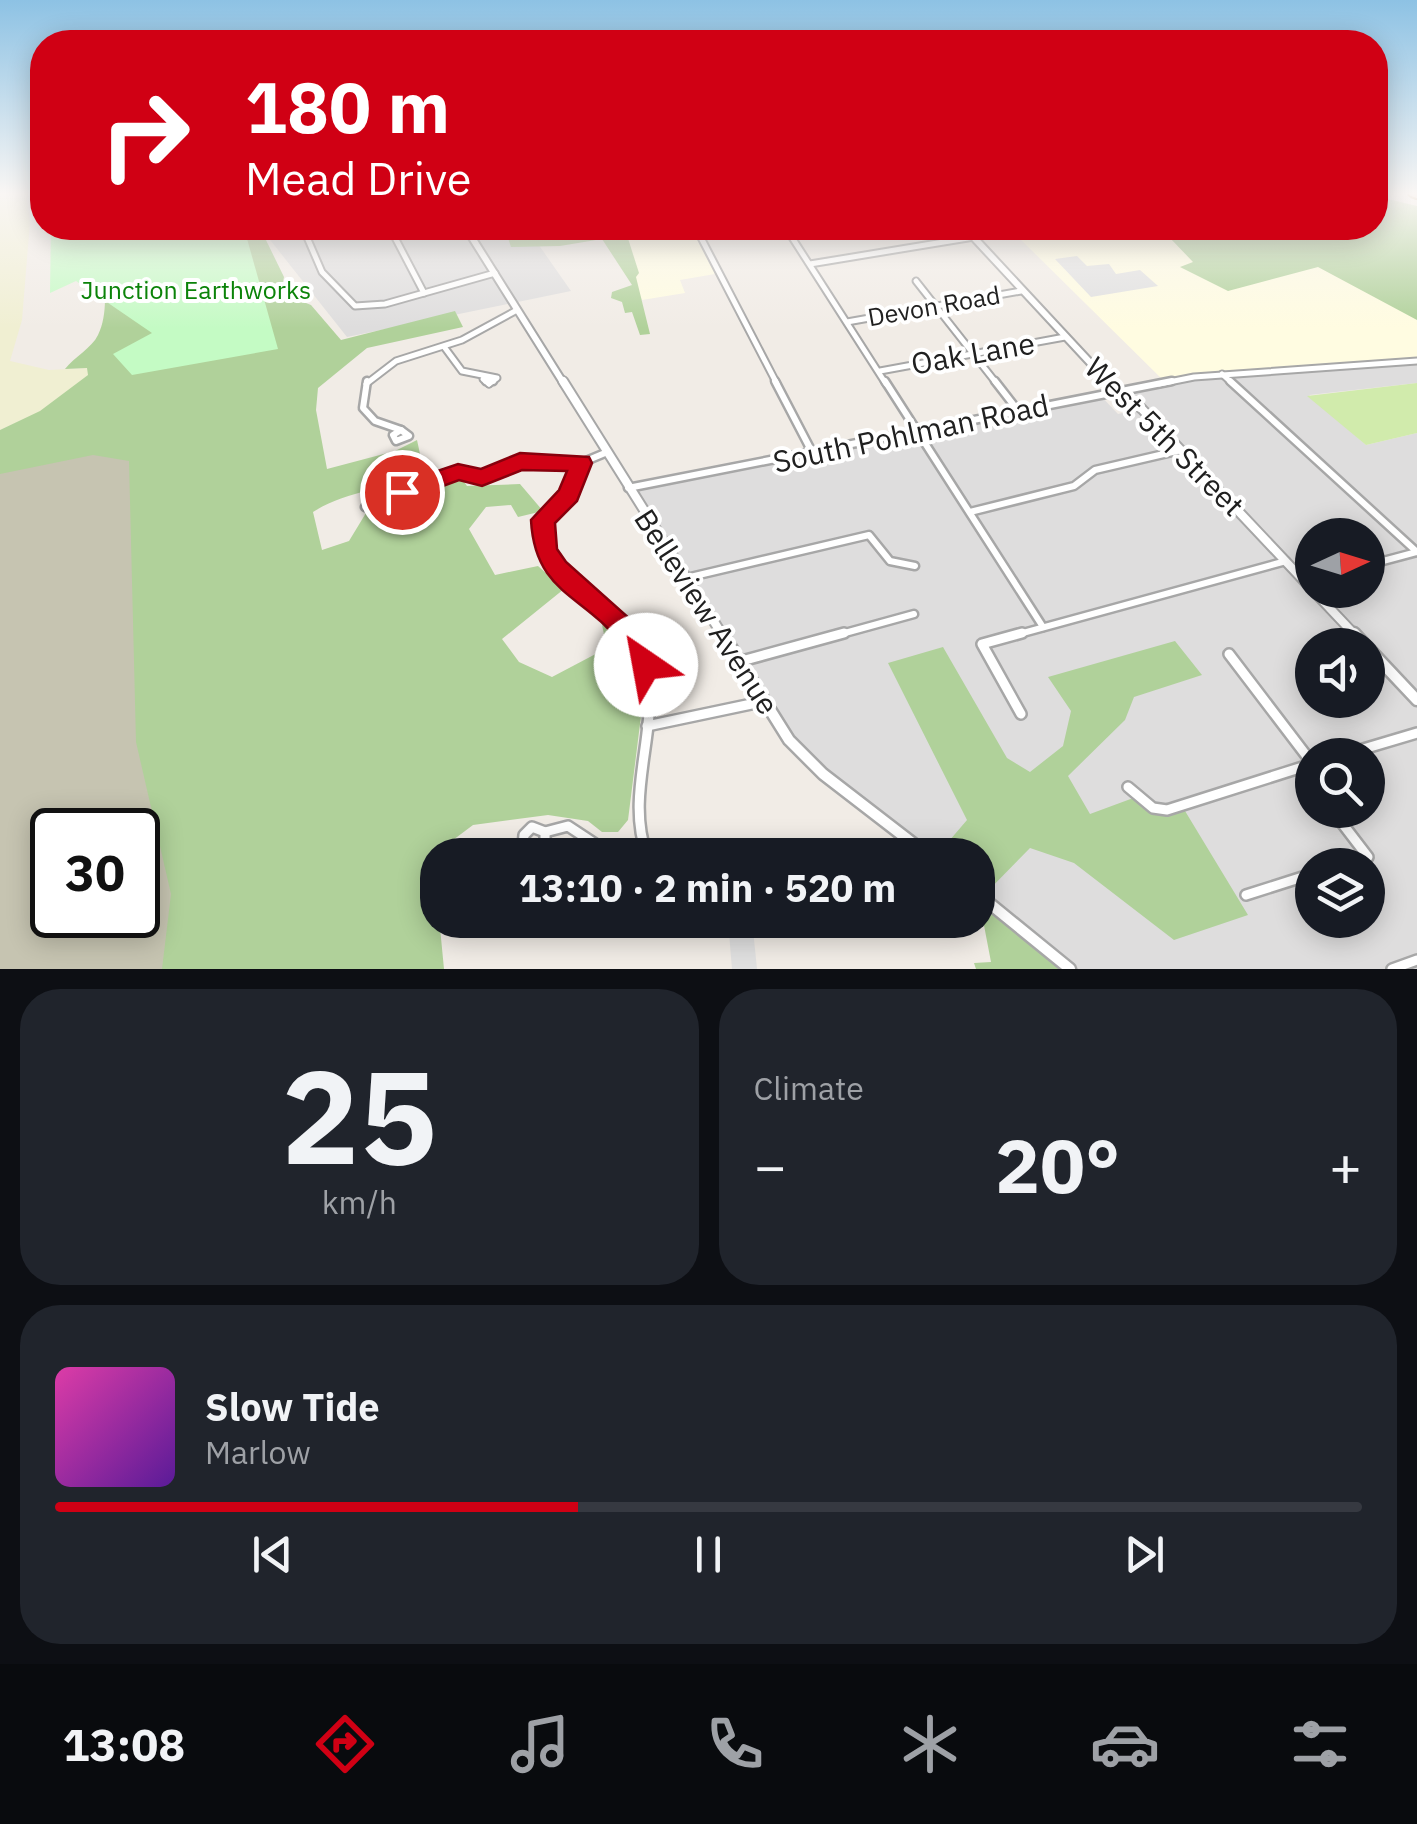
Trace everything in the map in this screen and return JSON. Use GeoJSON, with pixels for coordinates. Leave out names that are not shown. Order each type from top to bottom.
{"type":"FeatureCollection","features":[{"type":"Feature","properties":{"kind":"street"},"geometry":{"type":"LineString","coordinates":[[307,240],[316,263],[350,303],[372,307],[495,273]]}},
{"type":"Feature","properties":{"kind":"street"},"geometry":{"type":"LineString","coordinates":[[396,240],[424,293]]}},
{"type":"Feature","properties":{"kind":"street","name":"Belleview Avenue"},"geometry":{"type":"LineString","coordinates":[[474,240],[761,702],[805,757],[907,838]]}},
{"type":"Feature","properties":{"kind":"street"},"geometry":{"type":"LineString","coordinates":[[702,240],[812,452]]}},
{"type":"Feature","properties":{"kind":"street"},"geometry":{"type":"LineString","coordinates":[[794,240],[1043,626]]}},
{"type":"Feature","properties":{"kind":"street"},"geometry":{"type":"LineString","coordinates":[[810,264],[961,240]]}},
{"type":"Feature","properties":{"kind":"street","name":"West 5th Street"},"geometry":{"type":"LineString","coordinates":[[976,240],[1065,337],[1182,450],[1295,569]]}},
{"type":"Feature","properties":{"kind":"street"},"geometry":{"type":"LineString","coordinates":[[916,281],[1020,412]]}},
{"type":"Feature","properties":{"kind":"street","name":"Devon Road"},"geometry":{"type":"LineString","coordinates":[[848,322],[1021,291]]}},
{"type":"Feature","properties":{"kind":"street"},"geometry":{"type":"LineString","coordinates":[[401,430],[368,416],[360,399],[363,387],[382,366],[445,348],[517,310]]}},
{"type":"Feature","properties":{"kind":"street","name":"Oak Lane"},"geometry":{"type":"LineString","coordinates":[[880,371],[1065,337]]}},
{"type":"Feature","properties":{"kind":"street"},"geometry":{"type":"LineString","coordinates":[[445,348],[462,371],[484,379]]}},
{"type":"Feature","properties":{"kind":"street","name":"South Pohlman Road"},"geometry":{"type":"LineString","coordinates":[[627,488],[1194,377],[1417,361]]}},
{"type":"Feature","properties":{"kind":"street"},"geometry":{"type":"LineString","coordinates":[[1221,373],[1417,552]]}},
{"type":"Feature","properties":{"kind":"street"},"geometry":{"type":"LineString","coordinates":[[970,512],[1074,486],[1096,470],[1182,450]]}},
{"type":"Feature","properties":{"kind":"street"},"geometry":{"type":"LineString","coordinates":[[365,507],[453,473],[467,472],[482,478],[520,462],[581,463],[605,453]]}},
{"type":"Feature","properties":{"kind":"street"},"geometry":{"type":"LineString","coordinates":[[581,463],[569,495],[543,520],[542,541],[557,570],[622,626],[639,647],[648,686],[636,809],[642,838]]}},
{"type":"Feature","properties":{"kind":"street"},"geometry":{"type":"LineString","coordinates":[[685,579],[868,535],[890,561],[915,566]]}},
{"type":"Feature","properties":{"kind":"street"},"geometry":{"type":"LineString","coordinates":[[1385,560],[1417,552]]}},
{"type":"Feature","properties":{"kind":"street"},"geometry":{"type":"LineString","coordinates":[[1021,714],[982,644],[1286,561]]}},
{"type":"Feature","properties":{"kind":"street","name":"West 5th Street"},"geometry":{"type":"LineString","coordinates":[[1333,608],[1350,628]]}},
{"type":"Feature","properties":{"kind":"street"},"geometry":{"type":"LineString","coordinates":[[737,662],[914,614]]}},
{"type":"Feature","properties":{"kind":"street"},"geometry":{"type":"LineString","coordinates":[[1229,654],[1295,741]]}},
{"type":"Feature","properties":{"kind":"street","name":"West 5th Street"},"geometry":{"type":"LineString","coordinates":[[1385,666],[1417,700]]}},
{"type":"Feature","properties":{"kind":"street"},"geometry":{"type":"LineString","coordinates":[[647,726],[761,702]]}},
{"type":"Feature","properties":{"kind":"street"},"geometry":{"type":"LineString","coordinates":[[1385,743],[1417,734]]}},
{"type":"Feature","properties":{"kind":"street"},"geometry":{"type":"LineString","coordinates":[[1128,787],[1153,808],[1167,810],[1295,771]]}},
{"type":"Feature","properties":{"kind":"street"},"geometry":{"type":"LineString","coordinates":[[546,832],[568,826],[591,838]]}},
{"type":"Feature","properties":{"kind":"street"},"geometry":{"type":"LineString","coordinates":[[1346,828],[1361,848]]}},
{"type":"Feature","properties":{"kind":"street"},"geometry":{"type":"LineString","coordinates":[[1246,895],[1295,879]]}},
{"type":"Feature","properties":{"kind":"street"},"geometry":{"type":"LineString","coordinates":[[995,908],[1070,969]]}},
{"type":"Feature","properties":{"kind":"street"},"geometry":{"type":"LineString","coordinates":[[1392,969],[1417,960]]}},
{"type":"Feature","properties":{"kind":"shaded area"},"geometry":{"type":"Polygon","coordinates":[[[270,240],[535,240],[571,291],[347,337],[270,240]]]}},
{"type":"Feature","properties":{"kind":"shaded area"},"geometry":{"type":"Polygon","coordinates":[[[619,240],[697,240],[715,274],[680,280],[685,293],[642,300],[619,240]]]}},
{"type":"Feature","properties":{"kind":"shaded area"},"geometry":{"type":"Polygon","coordinates":[[[1021,240],[1173,240],[1191,258],[1317,264],[1417,318],[1417,359],[1216,371],[1164,381],[1021,240]]]}},
{"type":"Feature","properties":{"kind":"shaded area"},"geometry":{"type":"Polygon","coordinates":[[[1077,256],[1087,266],[1109,264],[1116,274],[1140,270],[1158,286],[1091,297],[1055,259],[1077,256]]]}},
{"type":"Feature","properties":{"kind":"shaded area"},"geometry":{"type":"Polygon","coordinates":[[[1417,361],[1417,383],[1309,395],[1366,445],[1417,433],[1417,969],[1070,969],[995,908],[995,838],[907,838],[805,757],[627,488],[1099,394],[1118,414],[1141,409],[1120,390],[1194,377],[1417,361]]]}},
{"type":"Feature","properties":{"kind":"shaded area"},"geometry":{"type":"Polygon","coordinates":[[[146,448],[194,969],[0,969],[0,466],[146,448]]]}},
{"type":"Feature","properties":{"kind":"shaded area"},"geometry":{"type":"Polygon","coordinates":[[[729,938],[754,938],[757,969],[732,969],[729,938]]]}},
{"type":"Feature","properties":{"kind":"green space"},"geometry":{"type":"Polygon","coordinates":[[[0,238],[29,238],[22,320],[10,361],[49,370],[88,368],[88,376],[40,412],[0,430],[0,238]]]}},
{"type":"Feature","properties":{"kind":"green space"},"geometry":{"type":"Polygon","coordinates":[[[1417,238],[1417,320],[1318,267],[1228,291],[1180,267],[1193,262],[1172,240],[1417,238]]]}},
{"type":"Feature","properties":{"kind":"green space","name":"Junction Earthworks"},"geometry":{"type":"Polygon","coordinates":[[[51,240],[247,240],[278,349],[132,375],[113,354],[152,333],[76,281],[50,293],[51,240]]]}},
{"type":"Feature","properties":{"kind":"green space"},"geometry":{"type":"Polygon","coordinates":[[[95,240],[266,240],[284,277],[281,293],[311,305],[341,340],[455,311],[463,327],[367,348],[318,388],[316,410],[327,469],[395,451],[417,440],[425,477],[353,495],[313,512],[322,550],[349,541],[366,513],[460,476],[467,486],[520,484],[543,511],[518,517],[511,505],[486,507],[469,529],[495,575],[538,566],[564,589],[502,639],[519,662],[552,677],[607,648],[602,625],[621,636],[643,700],[628,820],[618,832],[602,832],[588,821],[548,815],[473,825],[456,838],[420,838],[420,938],[441,938],[444,969],[162,969],[171,894],[160,846],[160,808],[151,808],[136,742],[129,461],[93,455],[0,474],[0,430],[40,411],[88,375],[87,368],[65,369],[95,340],[105,310],[95,240]]]}},
{"type":"Feature","properties":{"kind":"green space"},"geometry":{"type":"Polygon","coordinates":[[[509,240],[596,240],[560,246],[511,247],[509,240]]]}},
{"type":"Feature","properties":{"kind":"green space"},"geometry":{"type":"Polygon","coordinates":[[[603,240],[628,240],[650,334],[640,335],[632,312],[625,313],[622,302],[611,298],[612,292],[632,285],[603,240]]]}},
{"type":"Feature","properties":{"kind":"green space"},"geometry":{"type":"Polygon","coordinates":[[[1417,383],[1417,433],[1366,445],[1307,396],[1417,383]]]}},
{"type":"Feature","properties":{"kind":"green space"},"geometry":{"type":"Polygon","coordinates":[[[1175,641],[1202,675],[1134,697],[1125,720],[1068,776],[1090,814],[1136,797],[1153,808],[1182,806],[1248,915],[1174,940],[1074,863],[1030,848],[995,884],[995,838],[952,838],[967,820],[888,663],[943,647],[1007,758],[1030,772],[1063,746],[1071,711],[1048,677],[1175,641]]]}},
{"type":"Feature","properties":{"kind":"green space"},"geometry":{"type":"Polygon","coordinates":[[[995,908],[1070,969],[976,969],[974,963],[991,962],[986,938],[995,938],[995,908]]]}},
{"type":"Feature","properties":{"kind":"route"},"geometry":{"type":"LineString","coordinates":[[402,492],[453,473],[467,472],[482,478],[532,460],[581,463],[566,500],[543,520],[545,550],[557,570],[631,636],[646,665]]}}]}
